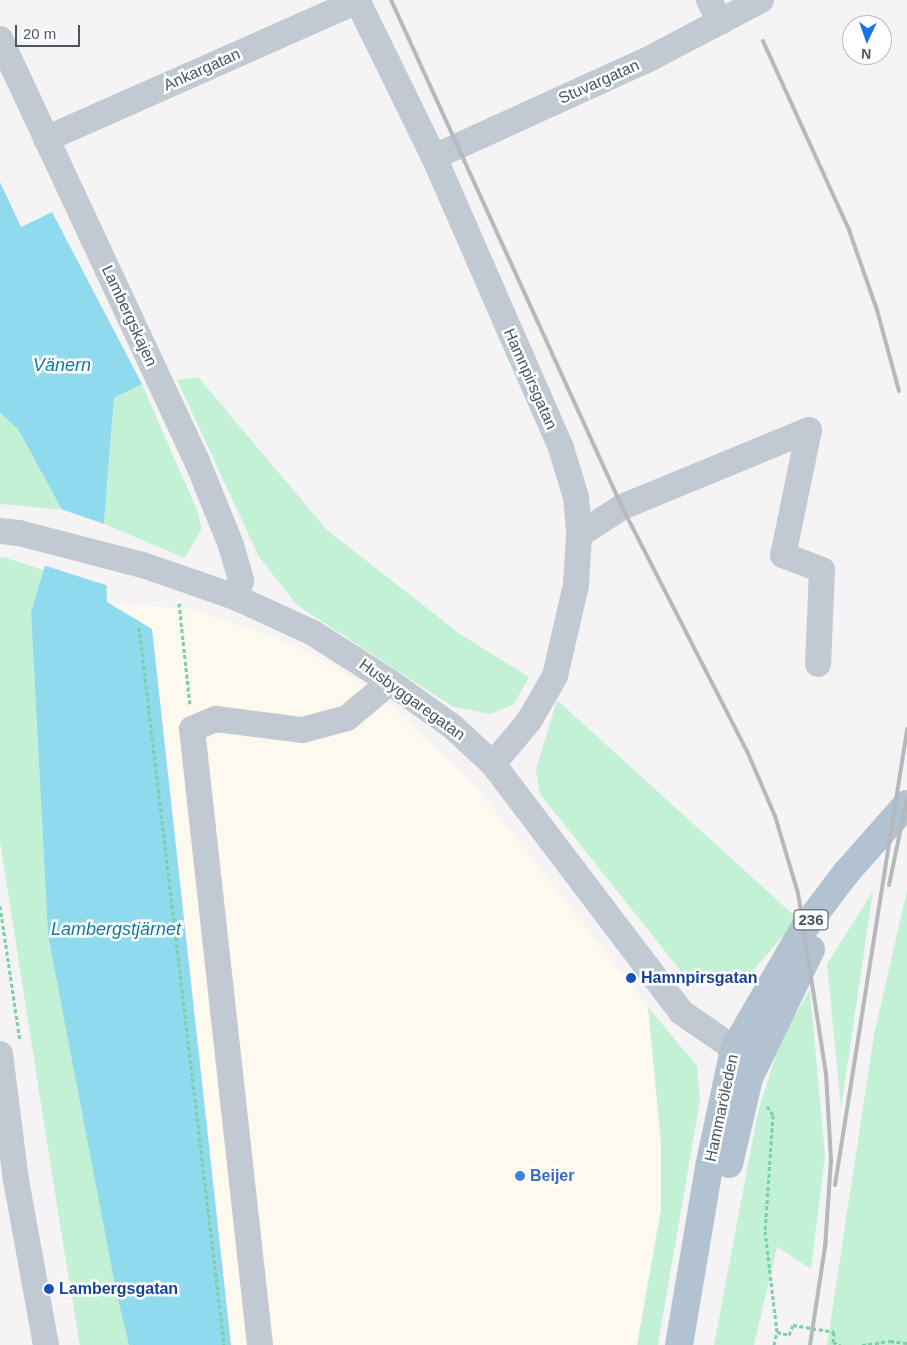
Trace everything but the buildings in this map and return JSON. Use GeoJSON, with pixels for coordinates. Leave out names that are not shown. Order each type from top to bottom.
{"type":"FeatureCollection","features":[{"type":"Feature","properties":{"kind":"main road","name":"Hammaröleden"},"geometry":{"type":"LineString","coordinates":[[679,1345],[709,1167],[746,1063],[805,927],[846,872],[907,804]]}},
{"type":"Feature","properties":{"kind":"main road","name":"Hammaröleden"},"geometry":{"type":"LineString","coordinates":[[697,1345],[746,1063],[809,952],[846,898],[907,826]]}},
{"type":"Feature","properties":{"kind":"street","name":"Ankargatan"},"geometry":{"type":"LineString","coordinates":[[46,139],[357,0]]}},
{"type":"Feature","properties":{"kind":"street","name":"Hamnpirsgatan"},"geometry":{"type":"LineString","coordinates":[[357,0],[434,157],[561,448],[576,497],[580,535],[574,594],[555,676],[529,721],[493,764]]}},
{"type":"Feature","properties":{"kind":"street","name":"Stuvargatan"},"geometry":{"type":"LineString","coordinates":[[434,157],[645,61],[714,11],[760,0]]}},
{"type":"Feature","properties":{"kind":"street","name":"Lambergskajen"},"geometry":{"type":"LineString","coordinates":[[0,39],[197,461],[231,545],[241,581],[235,597]]}},
{"type":"Feature","properties":{"kind":"street"},"geometry":{"type":"LineString","coordinates":[[580,535],[622,507],[809,430],[782,555],[822,570],[818,664]]}},
{"type":"Feature","properties":{"kind":"street","name":"Husbyggaregatan"},"geometry":{"type":"LineString","coordinates":[[9,532],[155,569],[235,597],[313,632],[390,682],[453,727],[493,764],[681,1012],[746,1063]]}},
{"type":"Feature","properties":{"kind":"street"},"geometry":{"type":"LineString","coordinates":[[260,1345],[192,729],[216,719],[256,727],[304,730],[347,718],[390,682]]}},
{"type":"Feature","properties":{"kind":"street"},"geometry":{"type":"LineString","coordinates":[[0,1054],[8,1183],[46,1345]]}},
{"type":"Feature","properties":{"kind":"path"},"geometry":{"type":"LineString","coordinates":[[179,603],[192,729]]}},
{"type":"Feature","properties":{"kind":"path"},"geometry":{"type":"LineString","coordinates":[[139,627],[224,1345]]}},
{"type":"Feature","properties":{"kind":"path"},"geometry":{"type":"LineString","coordinates":[[746,1063],[773,1115],[765,1231],[777,1332],[774,1345]]}},
{"type":"Feature","properties":{"kind":"path"},"geometry":{"type":"LineString","coordinates":[[777,1332],[789,1336],[793,1325],[813,1327],[834,1332],[833,1342],[840,1345]]}},
{"type":"Feature","properties":{"kind":"path"},"geometry":{"type":"LineString","coordinates":[[862,1345],[890,1341],[907,1343]]}},
{"type":"Feature","properties":{"kind":"shaded area"},"geometry":{"type":"Polygon","coordinates":[[[107,602],[191,609],[271,636],[331,663],[391,706],[474,784],[648,1007],[661,1142],[661,1210],[637,1345],[231,1345],[152,629],[107,602]]]}},
{"type":"Feature","properties":{"kind":"green space"},"geometry":{"type":"Polygon","coordinates":[[[198,377],[327,530],[460,634],[529,677],[514,704],[491,714],[453,707],[297,605],[259,557],[177,380],[198,377]]]}},
{"type":"Feature","properties":{"kind":"green space"},"geometry":{"type":"Polygon","coordinates":[[[142,384],[199,515],[201,530],[185,558],[104,524],[114,398],[142,384]]]}},
{"type":"Feature","properties":{"kind":"green space"},"geometry":{"type":"Polygon","coordinates":[[[0,413],[18,429],[62,510],[0,504],[0,413]]]}},
{"type":"Feature","properties":{"kind":"green space"},"geometry":{"type":"Polygon","coordinates":[[[3,557],[44,570],[31,612],[48,935],[129,1345],[80,1345],[57,1206],[0,841],[0,558],[3,557]]]}},
{"type":"Feature","properties":{"kind":"green space"},"geometry":{"type":"Polygon","coordinates":[[[557,700],[798,919],[747,977],[715,986],[684,975],[540,794],[536,769],[557,700]]]}},
{"type":"Feature","properties":{"kind":"green space"},"geometry":{"type":"Polygon","coordinates":[[[907,890],[907,1345],[827,1345],[874,1035],[907,890]]]}},
{"type":"Feature","properties":{"kind":"green space"},"geometry":{"type":"Polygon","coordinates":[[[873,891],[841,1108],[827,964],[873,891]]]}},
{"type":"Feature","properties":{"kind":"green space"},"geometry":{"type":"Polygon","coordinates":[[[810,990],[825,1156],[811,1269],[777,1247],[754,1345],[714,1345],[758,1112],[781,1038],[810,990]]]}},
{"type":"Feature","properties":{"kind":"green space"},"geometry":{"type":"Polygon","coordinates":[[[648,1007],[697,1066],[700,1100],[658,1345],[637,1345],[661,1210],[661,1142],[648,1007]]]}},
{"type":"Feature","properties":{"kind":"water","name":"Lambergstjärnet"},"geometry":{"type":"Polygon","coordinates":[[[0,182],[21,227],[52,212],[142,384],[114,398],[104,523],[107,602],[152,629],[231,1345],[129,1345],[117,1295],[48,935],[31,612],[62,510],[18,429],[0,413],[0,182]]]}},
{"type":"Feature","properties":{"kind":"pier"},"geometry":{"type":"Polygon","coordinates":[[[58,508],[107,525],[109,586],[43,565],[58,508]]]}},
{"type":"Feature","properties":{"kind":"railway"},"geometry":{"type":"LineString","coordinates":[[391,0],[622,507],[747,751],[775,816],[798,893],[826,1073],[831,1160],[825,1247]]}},
{"type":"Feature","properties":{"kind":"railway"},"geometry":{"type":"LineString","coordinates":[[763,41],[849,230],[877,310],[899,391]]}},
{"type":"Feature","properties":{"kind":"railway"},"geometry":{"type":"LineString","coordinates":[[835,1185],[907,729]]}},
{"type":"Feature","properties":{"kind":"railway"},"geometry":{"type":"LineString","coordinates":[[889,885],[907,799]]}},
{"type":"Feature","properties":{"kind":"railway"},"geometry":{"type":"LineString","coordinates":[[810,1345],[826,1241]]}},
{"type":"Feature","properties":{"kind":"place","name":"Hamnpirsgatan"},"geometry":{"type":"Point","coordinates":[631,978]}},
{"type":"Feature","properties":{"kind":"place","name":"Beijer"},"geometry":{"type":"Point","coordinates":[520,1176]}},
{"type":"Feature","properties":{"kind":"place","name":"Lambergsgatan"},"geometry":{"type":"Point","coordinates":[49,1289]}},
{"type":"Feature","properties":{"kind":"water label","name":"Vänern"},"geometry":{"type":"Point","coordinates":[62,365]}}]}
